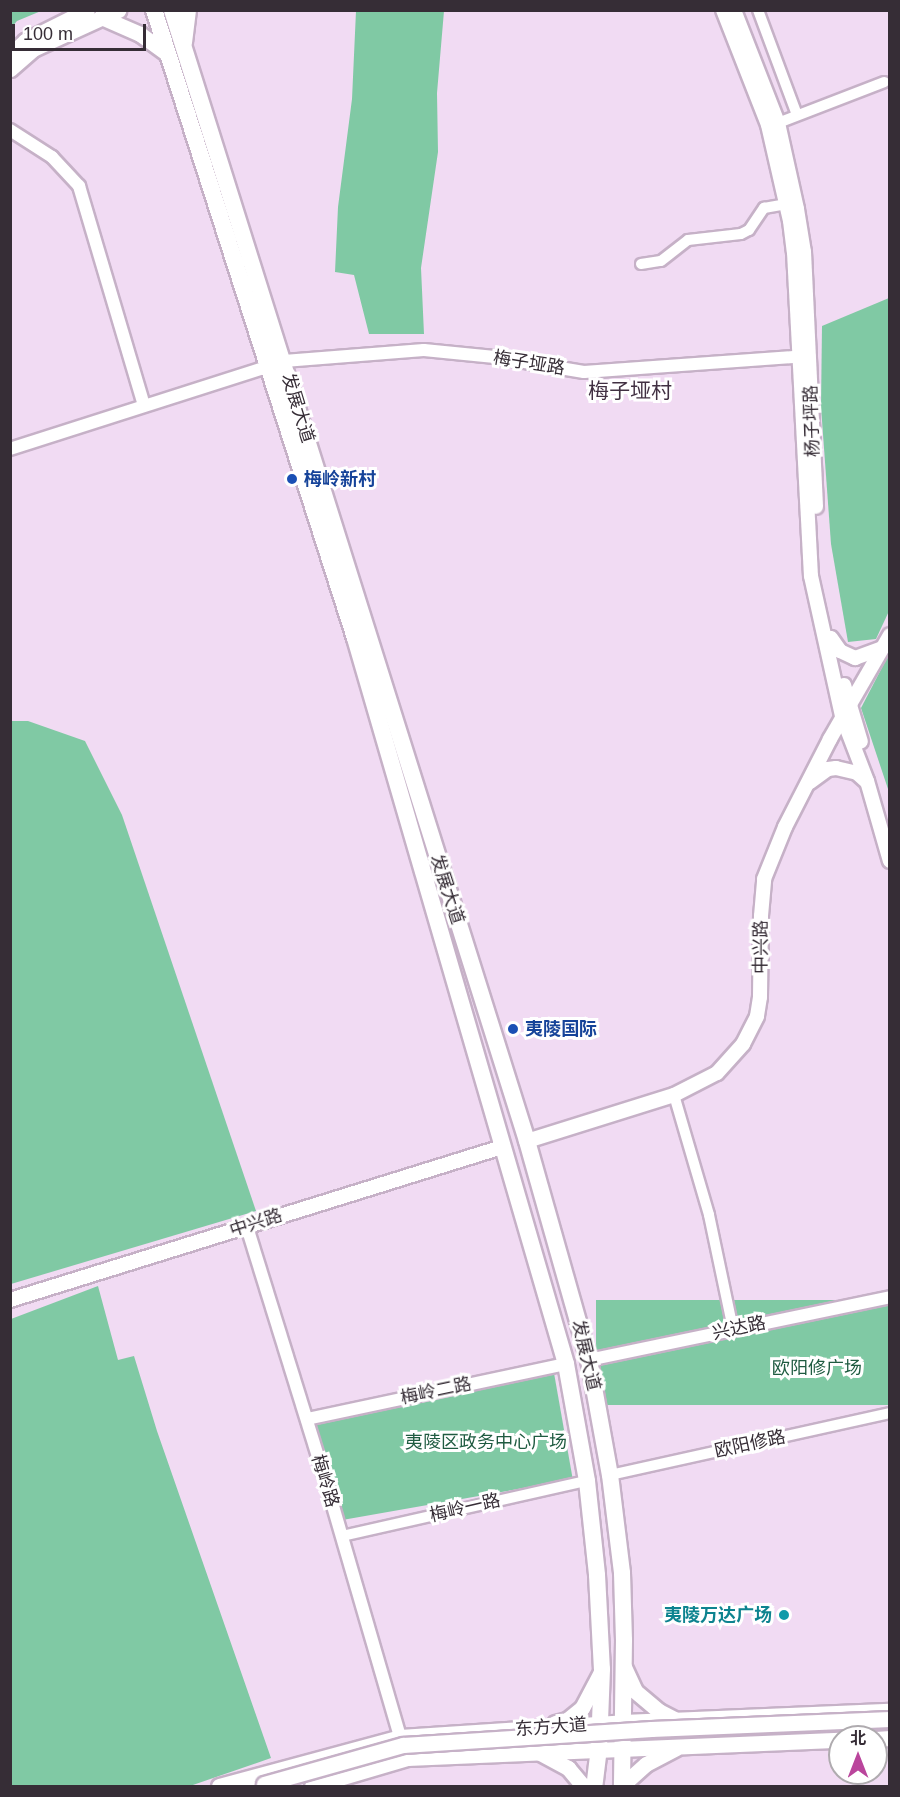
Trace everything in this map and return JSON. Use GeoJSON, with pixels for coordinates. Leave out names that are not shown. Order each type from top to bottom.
{"type":"FeatureCollection","features":[{"type":"Feature","properties":{"kind":"highway","name":"发展大道"},"geometry":{"type":"LineString","coordinates":[[154,10],[358,650],[441,927],[502,1147],[566,1364],[587,1481],[597,1575],[602,1669],[594,1786]]}},
{"type":"Feature","properties":{"kind":"highway","name":"发展大道"},"geometry":{"type":"LineString","coordinates":[[172,10],[284,361],[349,578],[526,1141],[589,1360],[610,1475],[622,1573],[623,1786]]}},
{"type":"Feature","properties":{"kind":"main road"},"geometry":{"type":"LineString","coordinates":[[10,55],[25,41],[94,14],[118,10]]}},
{"type":"Feature","properties":{"kind":"main road"},"geometry":{"type":"LineString","coordinates":[[184,45],[188,10]]}},
{"type":"Feature","properties":{"kind":"main road"},"geometry":{"type":"LineString","coordinates":[[723,10],[768,125],[787,204],[805,356],[811,576],[845,710]]}},
{"type":"Feature","properties":{"kind":"main road","name":"杨子坪路"},"geometry":{"type":"LineString","coordinates":[[734,10],[778,123],[791,175],[804,252],[805,356],[819,572],[845,710],[890,833]]}},
{"type":"Feature","properties":{"kind":"main road"},"geometry":{"type":"LineString","coordinates":[[94,14],[140,34],[168,54]]}},
{"type":"Feature","properties":{"kind":"main road"},"geometry":{"type":"LineString","coordinates":[[10,69],[33,49],[94,14]]}},
{"type":"Feature","properties":{"kind":"main road","name":"中兴路"},"geometry":{"type":"LineString","coordinates":[[526,1141],[674,1095],[717,1073],[731,1059],[750,1031],[760,997],[764,879],[784,827],[805,786],[845,710],[890,635]]}},
{"type":"Feature","properties":{"kind":"main road"},"geometry":{"type":"LineString","coordinates":[[831,638],[840,651],[855,658],[882,648]]}},
{"type":"Feature","properties":{"kind":"main road"},"geometry":{"type":"LineString","coordinates":[[805,786],[819,774],[836,768],[857,773],[870,780]]}},
{"type":"Feature","properties":{"kind":"main road","name":"杨子坪路"},"geometry":{"type":"LineString","coordinates":[[870,780],[890,861]]}},
{"type":"Feature","properties":{"kind":"main road","name":"中兴路"},"geometry":{"type":"LineString","coordinates":[[10,1300],[502,1147]]}},
{"type":"Feature","properties":{"kind":"main road"},"geometry":{"type":"LineString","coordinates":[[624,1667],[635,1691],[658,1711],[677,1720]]}},
{"type":"Feature","properties":{"kind":"main road"},"geometry":{"type":"LineString","coordinates":[[541,1727],[567,1720],[582,1708],[602,1669]]}},
{"type":"Feature","properties":{"kind":"main road","name":"东方大道"},"geometry":{"type":"LineString","coordinates":[[219,1786],[400,1737],[623,1722],[890,1711]]}},
{"type":"Feature","properties":{"kind":"main road"},"geometry":{"type":"LineString","coordinates":[[255,1786],[403,1745],[651,1729],[890,1719]]}},
{"type":"Feature","properties":{"kind":"main road"},"geometry":{"type":"LineString","coordinates":[[288,1786],[405,1751],[890,1727]]}},
{"type":"Feature","properties":{"kind":"main road","name":"东方大道"},"geometry":{"type":"LineString","coordinates":[[312,1786],[407,1758],[535,1750],[828,1740]]}},
{"type":"Feature","properties":{"kind":"main road"},"geometry":{"type":"LineString","coordinates":[[623,1786],[646,1764],[681,1746]]}},
{"type":"Feature","properties":{"kind":"main road"},"geometry":{"type":"LineString","coordinates":[[535,1750],[568,1768],[584,1786]]}},
{"type":"Feature","properties":{"kind":"street"},"geometry":{"type":"LineString","coordinates":[[758,10],[797,115]]}},
{"type":"Feature","properties":{"kind":"street"},"geometry":{"type":"LineString","coordinates":[[778,123],[884,82]]}},
{"type":"Feature","properties":{"kind":"street"},"geometry":{"type":"LineString","coordinates":[[10,130],[52,157],[79,186],[144,406]]}},
{"type":"Feature","properties":{"kind":"street"},"geometry":{"type":"LineString","coordinates":[[641,264],[661,261],[688,240],[741,234],[749,230],[764,208],[787,204]]}},
{"type":"Feature","properties":{"kind":"street","name":"梅子垭路"},"geometry":{"type":"LineString","coordinates":[[284,361],[424,350],[495,357],[584,372],[805,356]]}},
{"type":"Feature","properties":{"kind":"street"},"geometry":{"type":"LineString","coordinates":[[10,449],[267,367]]}},
{"type":"Feature","properties":{"kind":"street"},"geometry":{"type":"LineString","coordinates":[[674,1095],[709,1215],[733,1329]]}},
{"type":"Feature","properties":{"kind":"street","name":"梅岭路"},"geometry":{"type":"LineString","coordinates":[[247,1227],[307,1419],[400,1737]]}},
{"type":"Feature","properties":{"kind":"street","name":"兴达路"},"geometry":{"type":"LineString","coordinates":[[589,1360],[890,1297]]}},
{"type":"Feature","properties":{"kind":"street","name":"梅岭二路"},"geometry":{"type":"LineString","coordinates":[[307,1419],[566,1364]]}},
{"type":"Feature","properties":{"kind":"street","name":"欧阳修路"},"geometry":{"type":"LineString","coordinates":[[610,1475],[890,1413]]}},
{"type":"Feature","properties":{"kind":"street","name":"梅岭一路"},"geometry":{"type":"LineString","coordinates":[[342,1536],[587,1481]]}},
{"type":"Feature","properties":{"kind":"green space"},"geometry":{"type":"Polygon","coordinates":[[[11,10],[41,11],[17,21],[11,28],[11,10]]]}},
{"type":"Feature","properties":{"kind":"green space"},"geometry":{"type":"Polygon","coordinates":[[[356,11],[444,11],[437,93],[438,152],[421,268],[424,334],[369,334],[354,275],[335,272],[338,207],[352,99],[356,11]]]}},
{"type":"Feature","properties":{"kind":"green space"},"geometry":{"type":"Polygon","coordinates":[[[889,298],[889,611],[876,639],[848,642],[831,544],[821,407],[822,326],[889,298]]]}},
{"type":"Feature","properties":{"kind":"green space"},"geometry":{"type":"Polygon","coordinates":[[[889,654],[889,792],[861,708],[889,654]]]}},
{"type":"Feature","properties":{"kind":"green space"},"geometry":{"type":"Polygon","coordinates":[[[11,721],[28,721],[85,741],[122,815],[256,1211],[11,1284],[11,721]]]}},
{"type":"Feature","properties":{"kind":"green space"},"geometry":{"type":"Polygon","coordinates":[[[98,1286],[118,1360],[134,1356],[157,1431],[271,1758],[190,1786],[11,1786],[11,1319],[98,1286]]]}},
{"type":"Feature","properties":{"kind":"green space","name":"欧阳修广场"},"geometry":{"type":"Polygon","coordinates":[[[596,1300],[889,1300],[889,1405],[596,1405],[596,1300]]]}},
{"type":"Feature","properties":{"kind":"green space","name":"夷陵区政务中心广场"},"geometry":{"type":"Polygon","coordinates":[[[554,1373],[573,1479],[330,1522],[311,1416],[554,1373]]]}},
{"type":"Feature","properties":{"kind":"place","name":"梅岭新村"},"geometry":{"type":"Point","coordinates":[292,479]}},
{"type":"Feature","properties":{"kind":"place","name":"夷陵国际"},"geometry":{"type":"Point","coordinates":[513,1029]}},
{"type":"Feature","properties":{"kind":"place","name":"夷陵万达广场"},"geometry":{"type":"Point","coordinates":[784,1615]}},
{"type":"Feature","properties":{"kind":"district","name":"梅子垭村"},"geometry":{"type":"Point","coordinates":[630,391]}}]}
